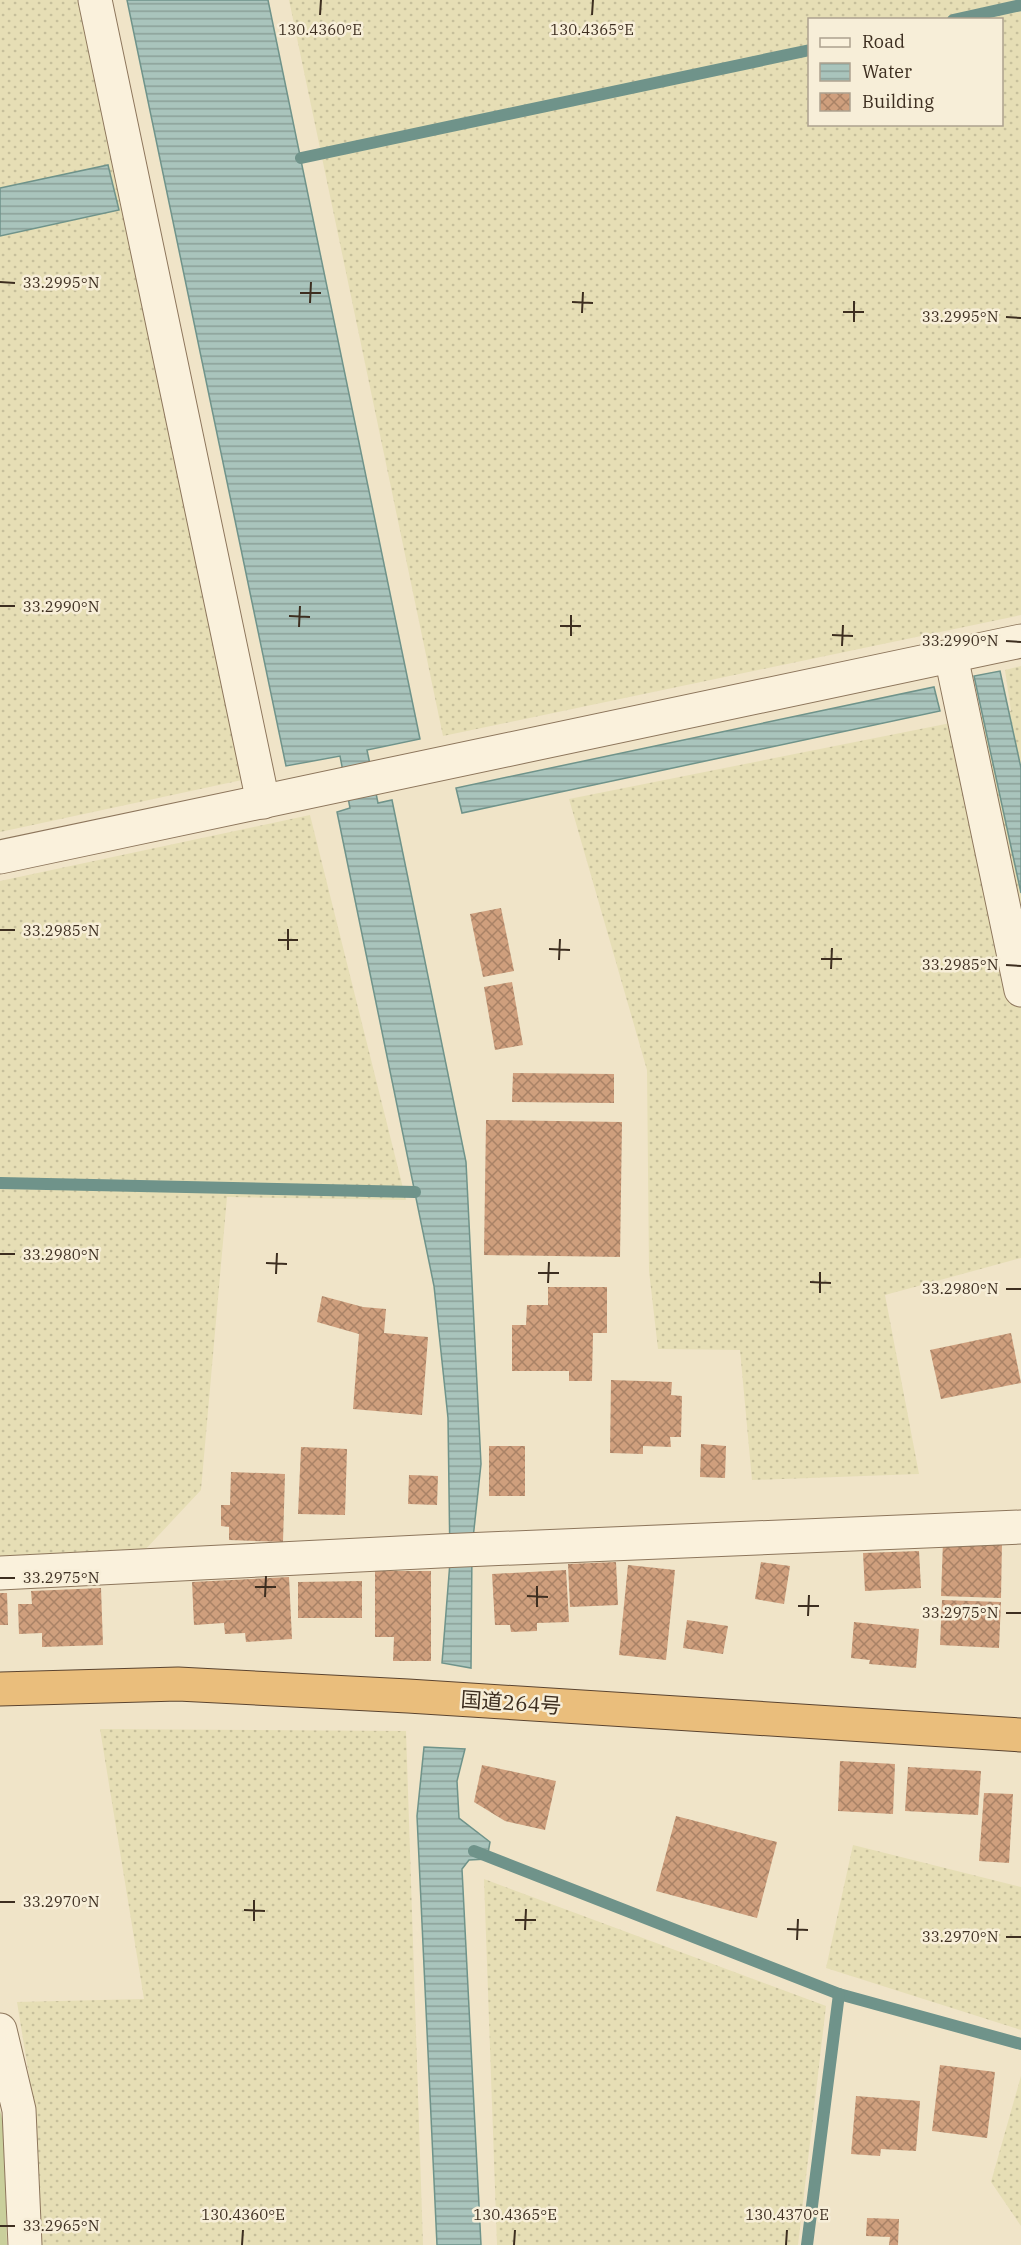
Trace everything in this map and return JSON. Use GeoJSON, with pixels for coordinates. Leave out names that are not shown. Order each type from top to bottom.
{"type":"FeatureCollection","features":[{"type":"Feature","properties":{"kind":"highway","name":"国道264号"},"geometry":{"type":"LineString","coordinates":[[0,1689],[178,1684],[408,1696],[1021,1735]]}},
{"type":"Feature","properties":{"kind":"street"},"geometry":{"type":"LineString","coordinates":[[95,0],[263,802]]}},
{"type":"Feature","properties":{"kind":"street"},"geometry":{"type":"LineString","coordinates":[[0,857],[1021,641]]}},
{"type":"Feature","properties":{"kind":"street"},"geometry":{"type":"LineString","coordinates":[[951,656],[1021,990]]}},
{"type":"Feature","properties":{"kind":"street"},"geometry":{"type":"LineString","coordinates":[[0,1573],[440,1551],[1021,1527]]}},
{"type":"Feature","properties":{"kind":"street"},"geometry":{"type":"LineString","coordinates":[[0,2030],[19,2110],[24,2245]]}},
{"type":"Feature","properties":{"kind":"shaded area"},"geometry":{"type":"Polygon","coordinates":[[[0,0],[82,0],[242,780],[0,832],[0,0]]]}},
{"type":"Feature","properties":{"kind":"shaded area"},"geometry":{"type":"Polygon","coordinates":[[[289,0],[1021,0],[1021,615],[443,736],[289,0]]]}},
{"type":"Feature","properties":{"kind":"shaded area"},"geometry":{"type":"Polygon","coordinates":[[[1021,666],[1021,1258],[885,1295],[919,1474],[752,1480],[740,1350],[658,1349],[649,1271],[647,1070],[569,799],[1011,711],[1005,670],[1021,666]]]}},
{"type":"Feature","properties":{"kind":"shaded area"},"geometry":{"type":"Polygon","coordinates":[[[310,815],[406,1200],[227,1197],[201,1490],[143,1552],[0,1559],[0,881],[310,815]]]}},
{"type":"Feature","properties":{"kind":"shaded area"},"geometry":{"type":"Polygon","coordinates":[[[100,1729],[406,1731],[423,2245],[40,2245],[35,2113],[17,2002],[144,1999],[100,1729]]]}},
{"type":"Feature","properties":{"kind":"shaded area"},"geometry":{"type":"Polygon","coordinates":[[[853,1845],[1021,1887],[1021,2030],[826,1968],[853,1845]]]}},
{"type":"Feature","properties":{"kind":"shaded area"},"geometry":{"type":"Polygon","coordinates":[[[484,1879],[826,2006],[798,2245],[497,2245],[484,1879]]]}},
{"type":"Feature","properties":{"kind":"shaded area"},"geometry":{"type":"Polygon","coordinates":[[[1021,2076],[1021,2226],[991,2182],[1021,2076]]]}},
{"type":"Feature","properties":{"kind":"green space"},"geometry":{"type":"Polygon","coordinates":[[[0,2110],[4,2127],[7,2245],[0,2245],[0,2110]]]}},
{"type":"Feature","properties":{"kind":"water"},"geometry":{"type":"Polygon","coordinates":[[[127,0],[268,0],[420,739],[367,750],[378,803],[392,800],[466,1162],[481,1464],[472,1548],[471,1668],[442,1663],[450,1562],[448,1418],[434,1286],[337,812],[350,808],[340,756],[286,766],[127,0]]]}},
{"type":"Feature","properties":{"kind":"water"},"geometry":{"type":"Polygon","coordinates":[[[108,165],[119,210],[0,236],[0,188],[108,165]]]}},
{"type":"Feature","properties":{"kind":"water"},"geometry":{"type":"Polygon","coordinates":[[[1000,671],[1021,768],[1021,893],[974,676],[1000,671]]]}},
{"type":"Feature","properties":{"kind":"water"},"geometry":{"type":"Polygon","coordinates":[[[934,687],[940,711],[462,813],[456,788],[934,687]]]}},
{"type":"Feature","properties":{"kind":"water"},"geometry":{"type":"Polygon","coordinates":[[[424,1747],[465,1749],[457,1781],[459,1818],[490,1842],[487,1859],[469,1860],[462,1869],[481,2245],[437,2245],[417,1816],[424,1747]]]}},
{"type":"Feature","properties":{"kind":"building"},"geometry":{"type":"Polygon","coordinates":[[[501,908],[514,971],[483,977],[470,914],[501,908]]]}},
{"type":"Feature","properties":{"kind":"building"},"geometry":{"type":"Polygon","coordinates":[[[512,982],[523,1045],[495,1050],[484,987],[512,982]]]}},
{"type":"Feature","properties":{"kind":"building"},"geometry":{"type":"Polygon","coordinates":[[[513,1073],[614,1074],[614,1103],[512,1102],[513,1073]]]}},
{"type":"Feature","properties":{"kind":"building"},"geometry":{"type":"Polygon","coordinates":[[[486,1120],[622,1122],[620,1257],[484,1255],[486,1120]]]}},
{"type":"Feature","properties":{"kind":"building"},"geometry":{"type":"Polygon","coordinates":[[[548,1287],[607,1287],[607,1333],[593,1333],[592,1381],[569,1381],[569,1371],[512,1371],[512,1325],[526,1325],[527,1305],[548,1305],[548,1287]]]}},
{"type":"Feature","properties":{"kind":"building"},"geometry":{"type":"Polygon","coordinates":[[[322,1296],[363,1307],[386,1309],[384,1333],[428,1337],[422,1415],[353,1409],[359,1334],[317,1322],[322,1296]]]}},
{"type":"Feature","properties":{"kind":"building"},"geometry":{"type":"Polygon","coordinates":[[[1011,1333],[1021,1383],[941,1399],[930,1350],[1011,1333]]]}},
{"type":"Feature","properties":{"kind":"building"},"geometry":{"type":"Polygon","coordinates":[[[611,1380],[672,1382],[671,1395],[682,1396],[681,1437],[670,1437],[671,1447],[643,1446],[643,1454],[610,1453],[611,1380]]]}},
{"type":"Feature","properties":{"kind":"building"},"geometry":{"type":"Polygon","coordinates":[[[701,1444],[726,1446],[725,1478],[700,1477],[701,1444]]]}},
{"type":"Feature","properties":{"kind":"building"},"geometry":{"type":"Polygon","coordinates":[[[489,1446],[525,1446],[525,1496],[489,1496],[489,1446]]]}},
{"type":"Feature","properties":{"kind":"building"},"geometry":{"type":"Polygon","coordinates":[[[301,1447],[347,1449],[345,1515],[298,1514],[301,1447]]]}},
{"type":"Feature","properties":{"kind":"building"},"geometry":{"type":"Polygon","coordinates":[[[231,1472],[285,1474],[283,1542],[229,1540],[229,1527],[221,1526],[221,1505],[230,1505],[231,1472]]]}},
{"type":"Feature","properties":{"kind":"building"},"geometry":{"type":"Polygon","coordinates":[[[409,1475],[438,1476],[437,1505],[408,1504],[409,1475]]]}},
{"type":"Feature","properties":{"kind":"building"},"geometry":{"type":"Polygon","coordinates":[[[943,1541],[1002,1542],[1001,1598],[941,1596],[943,1541]]]}},
{"type":"Feature","properties":{"kind":"building"},"geometry":{"type":"Polygon","coordinates":[[[919,1551],[921,1588],[865,1591],[863,1553],[919,1551]]]}},
{"type":"Feature","properties":{"kind":"building"},"geometry":{"type":"Polygon","coordinates":[[[616,1562],[618,1605],[570,1607],[568,1564],[616,1562]]]}},
{"type":"Feature","properties":{"kind":"building"},"geometry":{"type":"Polygon","coordinates":[[[761,1562],[790,1566],[784,1604],[755,1599],[761,1562]]]}},
{"type":"Feature","properties":{"kind":"building"},"geometry":{"type":"Polygon","coordinates":[[[628,1565],[675,1570],[666,1660],[619,1655],[628,1565]]]}},
{"type":"Feature","properties":{"kind":"building"},"geometry":{"type":"Polygon","coordinates":[[[566,1570],[569,1622],[537,1623],[537,1631],[511,1632],[510,1625],[495,1625],[492,1574],[566,1570]]]}},
{"type":"Feature","properties":{"kind":"building"},"geometry":{"type":"Polygon","coordinates":[[[375,1571],[431,1571],[431,1661],[393,1661],[394,1637],[375,1637],[375,1571]]]}},
{"type":"Feature","properties":{"kind":"building"},"geometry":{"type":"Polygon","coordinates":[[[289,1577],[292,1639],[246,1642],[245,1633],[225,1634],[224,1623],[194,1625],[192,1582],[289,1577]]]}},
{"type":"Feature","properties":{"kind":"building"},"geometry":{"type":"Polygon","coordinates":[[[362,1581],[362,1618],[298,1618],[298,1582],[362,1581]]]}},
{"type":"Feature","properties":{"kind":"building"},"geometry":{"type":"Polygon","coordinates":[[[101,1588],[103,1645],[42,1647],[42,1633],[19,1634],[18,1604],[32,1604],[31,1591],[101,1588]]]}},
{"type":"Feature","properties":{"kind":"building"},"geometry":{"type":"Polygon","coordinates":[[[0,1593],[7,1593],[8,1625],[0,1625],[0,1593]]]}},
{"type":"Feature","properties":{"kind":"building"},"geometry":{"type":"Polygon","coordinates":[[[942,1600],[1001,1602],[999,1648],[940,1645],[942,1600]]]}},
{"type":"Feature","properties":{"kind":"building"},"geometry":{"type":"Polygon","coordinates":[[[687,1620],[728,1626],[723,1654],[683,1648],[687,1620]]]}},
{"type":"Feature","properties":{"kind":"building"},"geometry":{"type":"Polygon","coordinates":[[[854,1622],[919,1629],[916,1668],[869,1664],[870,1660],[851,1658],[854,1622]]]}},
{"type":"Feature","properties":{"kind":"building"},"geometry":{"type":"Polygon","coordinates":[[[840,1761],[895,1764],[893,1814],[838,1811],[840,1761]]]}},
{"type":"Feature","properties":{"kind":"building"},"geometry":{"type":"Polygon","coordinates":[[[482,1765],[556,1781],[545,1830],[505,1821],[474,1802],[482,1765]]]}},
{"type":"Feature","properties":{"kind":"building"},"geometry":{"type":"Polygon","coordinates":[[[908,1767],[981,1771],[978,1815],[905,1811],[908,1767]]]}},
{"type":"Feature","properties":{"kind":"building"},"geometry":{"type":"Polygon","coordinates":[[[984,1793],[1013,1794],[1009,1863],[979,1861],[984,1793]]]}},
{"type":"Feature","properties":{"kind":"building"},"geometry":{"type":"Polygon","coordinates":[[[676,1816],[777,1842],[757,1918],[656,1891],[676,1816]]]}},
{"type":"Feature","properties":{"kind":"building"},"geometry":{"type":"Polygon","coordinates":[[[940,2065],[995,2072],[987,2138],[932,2131],[940,2065]]]}},
{"type":"Feature","properties":{"kind":"building"},"geometry":{"type":"Polygon","coordinates":[[[856,2096],[920,2101],[916,2151],[881,2149],[880,2156],[851,2154],[856,2096]]]}},
{"type":"Feature","properties":{"kind":"building"},"geometry":{"type":"Polygon","coordinates":[[[867,2218],[899,2219],[898,2245],[889,2245],[890,2237],[866,2236],[867,2218]]]}},
{"type":"Feature","properties":{"kind":"waterway"},"geometry":{"type":"LineString","coordinates":[[962,18],[1021,5]]}},
{"type":"Feature","properties":{"kind":"waterway"},"geometry":{"type":"LineString","coordinates":[[301,158],[808,50]]}},
{"type":"Feature","properties":{"kind":"waterway"},"geometry":{"type":"LineString","coordinates":[[0,1183],[415,1192]]}},
{"type":"Feature","properties":{"kind":"waterway"},"geometry":{"type":"LineString","coordinates":[[474,1851],[839,1994],[1021,2044]]}},
{"type":"Feature","properties":{"kind":"waterway"},"geometry":{"type":"LineString","coordinates":[[807,2245],[839,1994]]}}]}
